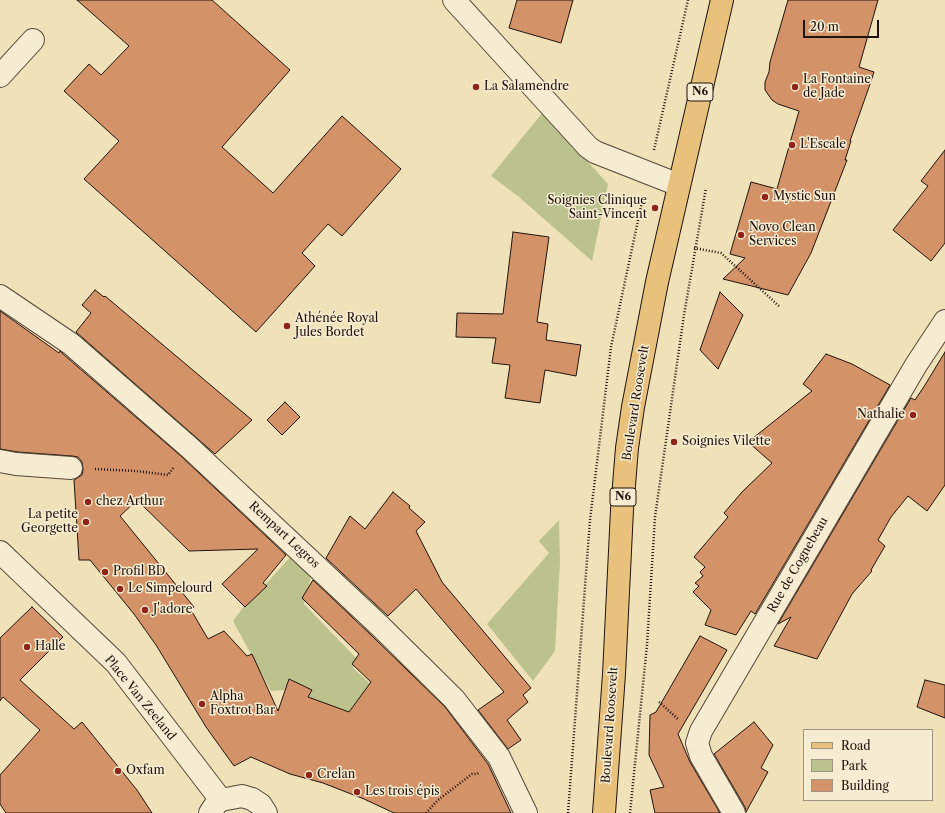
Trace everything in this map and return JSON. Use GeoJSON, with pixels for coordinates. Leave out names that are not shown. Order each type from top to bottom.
{"type":"FeatureCollection","features":[{"type":"Feature","properties":{"kind":"main road","name":"Boulevard Roosevelt"},"geometry":{"type":"LineString","coordinates":[[604,813],[614,674],[622,510],[628,448],[641,361],[656,282],[722,0]]}},
{"type":"Feature","properties":{"kind":"street"},"geometry":{"type":"LineString","coordinates":[[454,0],[588,147],[595,152],[679,185]]}},
{"type":"Feature","properties":{"kind":"street"},"geometry":{"type":"LineString","coordinates":[[0,76],[33,40]]}},
{"type":"Feature","properties":{"kind":"street","name":"Rempart Legros"},"geometry":{"type":"LineString","coordinates":[[0,296],[71,344],[190,448],[380,626],[454,699],[500,757],[526,813]]}},
{"type":"Feature","properties":{"kind":"street","name":"Rue de Cognebeau"},"geometry":{"type":"LineString","coordinates":[[734,813],[701,756],[697,743],[700,731],[916,364],[945,321]]}},
{"type":"Feature","properties":{"kind":"street"},"geometry":{"type":"LineString","coordinates":[[0,460],[16,464],[72,468]]}},
{"type":"Feature","properties":{"kind":"street","name":"Place Van Zeeland"},"geometry":{"type":"LineString","coordinates":[[0,552],[116,663],[215,807]]}},
{"type":"Feature","properties":{"kind":"street"},"geometry":{"type":"LineString","coordinates":[[215,807],[233,797],[242,796],[252,799],[261,806],[266,813]]}},
{"type":"Feature","properties":{"kind":"path"},"geometry":{"type":"LineString","coordinates":[[630,813],[646,645],[655,517],[684,315],[706,183]]}},
{"type":"Feature","properties":{"kind":"path"},"geometry":{"type":"LineString","coordinates":[[666,242],[721,253],[780,307]]}},
{"type":"Feature","properties":{"kind":"path"},"geometry":{"type":"LineString","coordinates":[[72,468],[136,471],[168,475],[190,448]]}},
{"type":"Feature","properties":{"kind":"path"},"geometry":{"type":"LineString","coordinates":[[659,702],[681,722]]}},
{"type":"Feature","properties":{"kind":"path"},"geometry":{"type":"LineString","coordinates":[[426,813],[438,800],[472,774],[477,774],[500,757]]}},
{"type":"Feature","properties":{"kind":"green space"},"geometry":{"type":"Polygon","coordinates":[[[543,112],[608,184],[592,261],[519,197],[491,176],[543,112]]]}},
{"type":"Feature","properties":{"kind":"green space"},"geometry":{"type":"Polygon","coordinates":[[[559,520],[560,562],[555,651],[533,681],[487,624],[549,553],[539,541],[559,520]]]}},
{"type":"Feature","properties":{"kind":"green space"},"geometry":{"type":"Polygon","coordinates":[[[293,554],[311,577],[304,604],[358,660],[353,668],[373,686],[353,714],[284,690],[271,691],[233,621],[244,606],[293,554]]]}},
{"type":"Feature","properties":{"kind":"building"},"geometry":{"type":"Polygon","coordinates":[[[77,0],[212,0],[290,70],[222,147],[273,193],[342,116],[401,169],[342,236],[328,224],[302,253],[315,266],[256,332],[84,179],[119,141],[64,91],[89,64],[101,75],[129,46],[77,0]]]}},
{"type":"Feature","properties":{"kind":"building"},"geometry":{"type":"Polygon","coordinates":[[[517,0],[573,0],[561,43],[509,28],[517,0]]]}},
{"type":"Feature","properties":{"kind":"building"},"geometry":{"type":"Polygon","coordinates":[[[788,0],[878,0],[859,67],[874,72],[850,141],[845,160],[847,160],[811,253],[788,295],[723,279],[745,258],[730,254],[751,182],[777,189],[799,111],[778,104],[772,100],[765,90],[765,82],[769,72],[770,62],[788,0]]]}},
{"type":"Feature","properties":{"kind":"building"},"geometry":{"type":"Polygon","coordinates":[[[945,150],[945,243],[931,261],[893,230],[928,186],[921,181],[945,150]]]}},
{"type":"Feature","properties":{"kind":"building"},"geometry":{"type":"Polygon","coordinates":[[[513,232],[549,237],[537,322],[548,324],[546,340],[581,345],[576,376],[545,370],[540,403],[505,398],[510,365],[492,363],[496,338],[456,337],[457,313],[503,314],[513,232]]]}},
{"type":"Feature","properties":{"kind":"building"},"geometry":{"type":"Polygon","coordinates":[[[95,290],[104,297],[105,296],[252,420],[215,454],[76,332],[91,313],[82,305],[95,290]]]}},
{"type":"Feature","properties":{"kind":"building"},"geometry":{"type":"Polygon","coordinates":[[[720,292],[743,315],[718,369],[700,350],[720,292]]]}},
{"type":"Feature","properties":{"kind":"building"},"geometry":{"type":"Polygon","coordinates":[[[0,311],[59,353],[60,351],[182,457],[286,555],[263,583],[267,586],[245,607],[222,584],[258,549],[189,551],[137,500],[120,516],[194,607],[191,610],[208,639],[224,631],[247,656],[252,654],[278,711],[289,679],[312,690],[308,697],[349,712],[371,682],[352,664],[359,654],[302,598],[313,580],[445,707],[488,764],[511,813],[394,813],[364,799],[323,783],[290,774],[251,757],[234,766],[206,727],[156,645],[134,614],[90,560],[79,560],[74,480],[82,475],[82,462],[78,457],[72,456],[18,452],[0,449],[0,311]]]}},
{"type":"Feature","properties":{"kind":"building"},"geometry":{"type":"Polygon","coordinates":[[[945,352],[945,485],[927,511],[908,496],[891,517],[878,540],[885,546],[871,570],[872,571],[852,594],[817,659],[774,646],[791,617],[778,624],[911,398],[915,400],[945,352]]]}},
{"type":"Feature","properties":{"kind":"building"},"geometry":{"type":"Polygon","coordinates":[[[826,354],[852,364],[890,385],[755,614],[751,611],[736,635],[705,625],[711,610],[693,592],[699,586],[695,583],[703,576],[700,572],[705,567],[694,557],[728,517],[724,513],[742,492],[772,463],[748,442],[812,391],[803,384],[826,354]]]}},
{"type":"Feature","properties":{"kind":"building"},"geometry":{"type":"Polygon","coordinates":[[[285,402],[300,417],[282,435],[267,420],[285,402]]]}},
{"type":"Feature","properties":{"kind":"building"},"geometry":{"type":"Polygon","coordinates":[[[393,492],[410,506],[409,508],[425,522],[416,531],[442,582],[531,688],[523,695],[528,702],[507,720],[521,740],[508,749],[478,710],[504,692],[416,589],[388,616],[326,558],[350,516],[365,529],[393,492]]]}},
{"type":"Feature","properties":{"kind":"building"},"geometry":{"type":"Polygon","coordinates":[[[32,607],[63,637],[20,680],[74,729],[82,722],[137,790],[152,813],[6,813],[0,804],[0,775],[40,730],[3,697],[0,701],[0,638],[32,607]]]}},
{"type":"Feature","properties":{"kind":"building"},"geometry":{"type":"Polygon","coordinates":[[[700,636],[727,650],[678,734],[690,762],[720,813],[655,813],[650,790],[664,787],[649,755],[650,715],[656,712],[700,636]]]}},
{"type":"Feature","properties":{"kind":"building"},"geometry":{"type":"Polygon","coordinates":[[[925,680],[945,685],[945,718],[917,707],[925,680]]]}},
{"type":"Feature","properties":{"kind":"building"},"geometry":{"type":"Polygon","coordinates":[[[754,722],[773,745],[761,768],[768,772],[746,812],[745,807],[714,754],[754,722]]]}},
{"type":"Feature","properties":{"kind":"place","name":"La Salamendre"},"geometry":{"type":"Point","coordinates":[476,87]}},
{"type":"Feature","properties":{"kind":"place","name":"La Fontaine de Jade"},"geometry":{"type":"Point","coordinates":[795,87]}},
{"type":"Feature","properties":{"kind":"place","name":"L'Escale"},"geometry":{"type":"Point","coordinates":[792,145]}},
{"type":"Feature","properties":{"kind":"place","name":"Mystic Sun"},"geometry":{"type":"Point","coordinates":[765,197]}},
{"type":"Feature","properties":{"kind":"place","name":"Soignies Clinique Saint-Vincent"},"geometry":{"type":"Point","coordinates":[655,208]}},
{"type":"Feature","properties":{"kind":"place","name":"Novo Clean Services"},"geometry":{"type":"Point","coordinates":[741,235]}},
{"type":"Feature","properties":{"kind":"place","name":"Athénée Royal Jules Bordet"},"geometry":{"type":"Point","coordinates":[287,326]}},
{"type":"Feature","properties":{"kind":"place","name":"Nathalie"},"geometry":{"type":"Point","coordinates":[913,415]}},
{"type":"Feature","properties":{"kind":"place","name":"Soignies Vilette"},"geometry":{"type":"Point","coordinates":[674,442]}},
{"type":"Feature","properties":{"kind":"place","name":"chez Arthur"},"geometry":{"type":"Point","coordinates":[88,502]}},
{"type":"Feature","properties":{"kind":"place","name":"La petite Georgette"},"geometry":{"type":"Point","coordinates":[86,522]}},
{"type":"Feature","properties":{"kind":"place","name":"Profil BD"},"geometry":{"type":"Point","coordinates":[105,572]}},
{"type":"Feature","properties":{"kind":"place","name":"Le Simpelourd"},"geometry":{"type":"Point","coordinates":[120,589]}},
{"type":"Feature","properties":{"kind":"place","name":"J'adore"},"geometry":{"type":"Point","coordinates":[145,610]}},
{"type":"Feature","properties":{"kind":"place","name":"Halle"},"geometry":{"type":"Point","coordinates":[27,647]}},
{"type":"Feature","properties":{"kind":"place","name":"Alpha Foxtrot Bar"},"geometry":{"type":"Point","coordinates":[202,704]}},
{"type":"Feature","properties":{"kind":"place","name":"Oxfam"},"geometry":{"type":"Point","coordinates":[118,771]}},
{"type":"Feature","properties":{"kind":"place","name":"Crelan"},"geometry":{"type":"Point","coordinates":[309,775]}},
{"type":"Feature","properties":{"kind":"place","name":"Les trois épis"},"geometry":{"type":"Point","coordinates":[357,792]}}]}
